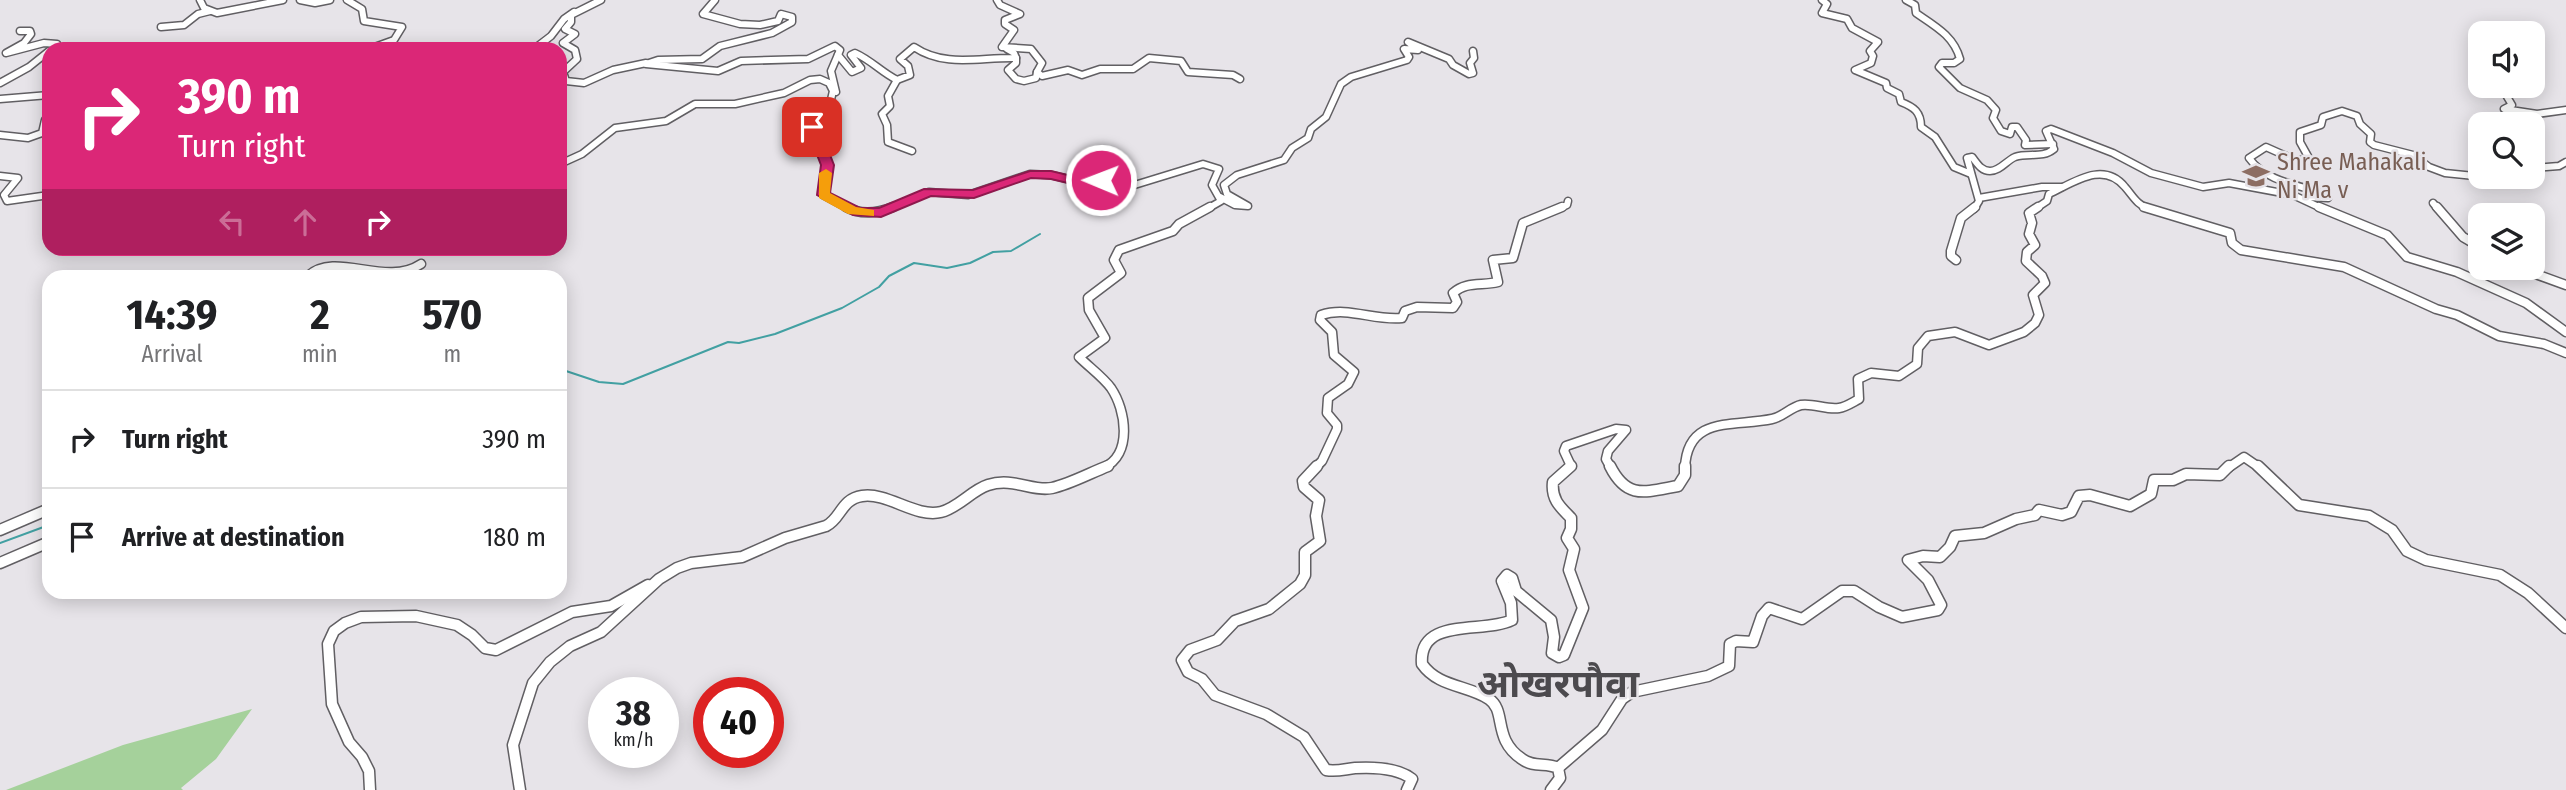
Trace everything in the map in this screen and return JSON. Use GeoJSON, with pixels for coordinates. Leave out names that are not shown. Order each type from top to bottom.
{"type":"FeatureCollection","features":[{"type":"Feature","properties":{"kind":"street"},"geometry":{"type":"LineString","coordinates":[[200,0],[201,5],[210,11]]}},
{"type":"Feature","properties":{"kind":"street"},"geometry":{"type":"LineString","coordinates":[[160,27],[184,25],[198,14],[210,11],[225,12],[283,0]]}},
{"type":"Feature","properties":{"kind":"street"},"geometry":{"type":"LineString","coordinates":[[300,0],[310,3],[330,0]]}},
{"type":"Feature","properties":{"kind":"street"},"geometry":{"type":"LineString","coordinates":[[347,0],[362,9],[364,21],[402,27],[394,40],[388,42]]}},
{"type":"Feature","properties":{"kind":"street"},"geometry":{"type":"LineString","coordinates":[[540,42],[552,36],[566,16],[601,0]]}},
{"type":"Feature","properties":{"kind":"street"},"geometry":{"type":"LineString","coordinates":[[567,81],[568,83],[586,82],[610,71],[646,63],[706,58],[720,46],[772,33],[792,22],[792,17],[781,14],[778,21],[767,23],[727,23],[703,14],[715,0]]}},
{"type":"Feature","properties":{"kind":"street"},"geometry":{"type":"LineString","coordinates":[[997,0],[998,4],[1020,14],[1005,20],[1005,24],[1014,30],[1002,44],[1006,47],[1014,53],[1016,58],[1016,63],[1008,70],[1013,78],[1020,82],[1036,78],[1042,63],[1031,49],[1006,47]]}},
{"type":"Feature","properties":{"kind":"street"},"geometry":{"type":"LineString","coordinates":[[1822,0],[1827,4],[1822,13],[1847,19],[1852,27],[1878,42],[1870,51],[1873,56],[1871,63],[1855,70],[1886,83],[1887,88],[1899,94],[1900,102],[1913,107],[1921,117],[1921,127],[1935,137],[1954,167],[1971,174]]}},
{"type":"Feature","properties":{"kind":"street"},"geometry":{"type":"LineString","coordinates":[[1906,0],[1915,5],[1920,16],[1952,41],[1960,59],[1954,63],[1938,65],[1962,89],[1974,96],[1985,97],[1991,102],[1996,110],[1993,118],[2001,131],[2010,134],[2012,127],[2017,128],[2026,140],[2025,145],[2053,144]]}},
{"type":"Feature","properties":{"kind":"street"},"geometry":{"type":"LineString","coordinates":[[563,42],[574,35],[565,29],[571,22],[571,15],[577,11]]}},
{"type":"Feature","properties":{"kind":"street"},"geometry":{"type":"LineString","coordinates":[[20,31],[30,31],[31,34],[24,43],[6,51],[6,54],[42,43]]}},
{"type":"Feature","properties":{"kind":"street"},"geometry":{"type":"LineString","coordinates":[[646,63],[670,68],[718,71],[741,61],[808,59],[831,46],[838,48],[838,55],[831,68],[837,90],[830,104],[810,122],[812,127],[821,133],[819,142],[828,165],[823,195],[857,212],[881,212],[929,192],[974,194],[1030,174],[1051,175],[1076,181],[1101,180],[1128,187],[1203,164],[1219,169],[1212,185],[1220,197],[1235,205],[1248,205],[1227,194],[1224,185],[1237,175],[1284,160],[1292,148],[1308,138],[1311,129],[1326,117],[1340,84],[1351,77],[1407,60],[1409,57],[1404,48],[1418,50],[1408,42],[1449,59],[1453,65],[1469,74],[1473,73],[1470,63],[1474,58],[1473,51]]}},
{"type":"Feature","properties":{"kind":"street"},"geometry":{"type":"LineString","coordinates":[[567,46],[575,50],[577,59],[567,68]]}},
{"type":"Feature","properties":{"kind":"street"},"geometry":{"type":"LineString","coordinates":[[912,151],[888,142],[887,125],[882,114],[890,106],[888,96],[897,80],[910,75],[908,66],[900,60],[914,47],[930,58],[960,61],[985,57],[1016,58]]}},
{"type":"Feature","properties":{"kind":"street"},"geometry":{"type":"LineString","coordinates":[[838,55],[852,72],[861,68],[850,55],[855,53],[871,60],[877,70],[897,80]]}},
{"type":"Feature","properties":{"kind":"street"},"geometry":{"type":"LineString","coordinates":[[0,83],[42,57]]}},
{"type":"Feature","properties":{"kind":"street"},"geometry":{"type":"LineString","coordinates":[[1037,72],[1046,76],[1065,70],[1077,71],[1082,75],[1100,69],[1128,70],[1136,68],[1144,59],[1162,57],[1181,61],[1188,72],[1228,75],[1240,79]]}},
{"type":"Feature","properties":{"kind":"street"},"geometry":{"type":"LineString","coordinates":[[567,161],[582,154],[609,130],[666,121],[695,104],[742,103],[790,92],[807,81],[816,79],[829,83],[833,96]]}},
{"type":"Feature","properties":{"kind":"street"},"geometry":{"type":"LineString","coordinates":[[2,99],[42,96]]}},
{"type":"Feature","properties":{"kind":"street"},"geometry":{"type":"LineString","coordinates":[[2507,98],[2512,105],[2504,109],[2537,114],[2566,110]]}},
{"type":"Feature","properties":{"kind":"street"},"geometry":{"type":"LineString","coordinates":[[1956,260],[1951,256],[1951,251],[1961,218],[1972,212],[1978,205],[1979,198],[1967,158],[1972,157],[1982,169],[1996,171],[2014,157],[2052,152],[2054,149],[2048,130],[2060,131],[2092,147],[2118,155],[2151,173],[2203,187],[2229,183],[2293,195],[2328,198],[2321,192],[2269,175],[2249,158],[2266,147],[2295,160],[2310,160],[2300,142],[2300,132],[2322,124],[2323,117],[2340,111],[2357,116],[2360,124],[2371,134],[2370,142],[2374,145],[2413,155],[2429,167],[2445,173],[2468,175]]}},
{"type":"Feature","properties":{"kind":"street"},"geometry":{"type":"LineString","coordinates":[[0,138],[41,134],[42,130]]}},
{"type":"Feature","properties":{"kind":"street"},"geometry":{"type":"LineString","coordinates":[[2545,167],[2559,166],[2566,162]]}},
{"type":"Feature","properties":{"kind":"street"},"geometry":{"type":"LineString","coordinates":[[1558,768],[1552,765],[1533,765],[1519,756],[1501,737],[1499,712],[1494,703],[1477,693],[1437,679],[1423,664],[1421,655],[1424,646],[1436,634],[1492,628],[1512,620],[1511,603],[1502,581],[1507,575],[1512,578],[1516,591],[1551,620],[1554,637],[1552,653],[1559,657],[1564,655],[1583,608],[1569,570],[1574,549],[1567,538],[1571,529],[1571,518],[1552,496],[1553,482],[1572,466],[1564,451],[1566,446],[1616,429],[1626,430],[1608,451],[1606,459],[1619,484],[1634,492],[1678,486],[1685,475],[1686,449],[1694,438],[1720,425],[1772,419],[1785,415],[1800,405],[1839,408],[1860,399],[1858,379],[1871,373],[1899,376],[1914,367],[1917,364],[1918,348],[1928,336],[1955,332],[1989,345],[2018,334],[2038,318],[2033,295],[2045,283],[2042,276],[2026,261],[2027,252],[2035,245],[2028,231],[2032,223],[2029,213],[2046,201],[2049,194],[2094,173],[2104,173],[2122,183],[2140,206],[2230,233],[2232,243],[2241,250],[2344,267],[2435,309],[2464,318],[2499,336],[2544,344],[2566,353]]}},
{"type":"Feature","properties":{"kind":"street"},"geometry":{"type":"LineString","coordinates":[[0,176],[18,178],[4,194],[6,201],[42,196]]}},
{"type":"Feature","properties":{"kind":"street"},"geometry":{"type":"LineString","coordinates":[[1979,198],[2011,195],[2046,186],[2064,187]]}},
{"type":"Feature","properties":{"kind":"street"},"geometry":{"type":"LineString","coordinates":[[2293,195],[2387,235],[2407,257],[2457,272],[2526,303],[2566,332]]}},
{"type":"Feature","properties":{"kind":"street"},"geometry":{"type":"LineString","coordinates":[[370,790],[369,771],[345,734],[330,693],[328,639],[338,628],[357,618],[376,614],[444,621],[475,635],[485,648],[496,650],[572,612],[611,606],[691,563],[742,557],[785,538],[826,526],[832,523],[842,506],[860,496],[876,496],[922,510],[941,512],[987,485],[1012,481],[1050,489],[1108,466],[1119,454],[1124,421],[1111,388],[1082,362],[1080,357],[1105,338],[1089,310],[1088,298],[1121,273],[1114,260],[1119,250],[1173,231],[1179,224],[1218,204],[1220,197]]}},
{"type":"Feature","properties":{"kind":"street"},"geometry":{"type":"LineString","coordinates":[[1407,790],[1412,779],[1404,772],[1352,768],[1338,773],[1326,770],[1304,737],[1266,714],[1215,695],[1202,679],[1188,672],[1182,660],[1190,650],[1217,640],[1235,621],[1269,609],[1300,584],[1305,572],[1305,551],[1320,541],[1316,516],[1319,500],[1304,487],[1303,481],[1322,461],[1337,429],[1337,425],[1327,414],[1328,398],[1348,384],[1354,372],[1334,355],[1332,332],[1321,320],[1321,315],[1340,310],[1373,319],[1389,320],[1402,318],[1405,311],[1415,306],[1438,311],[1453,308],[1457,302],[1453,293],[1459,286],[1498,282],[1493,260],[1513,258],[1523,223],[1567,205],[1568,201]]}},
{"type":"Feature","properties":{"kind":"street"},"geometry":{"type":"LineString","coordinates":[[2433,203],[2468,240]]}},
{"type":"Feature","properties":{"kind":"street"},"geometry":{"type":"LineString","coordinates":[[413,270],[421,264]]}},
{"type":"Feature","properties":{"kind":"street"},"geometry":{"type":"LineString","coordinates":[[316,270],[371,270]]}},
{"type":"Feature","properties":{"kind":"street"},"geometry":{"type":"LineString","coordinates":[[2545,277],[2566,285]]}},
{"type":"Feature","properties":{"kind":"street"},"geometry":{"type":"LineString","coordinates":[[1558,768],[1570,754],[1608,723],[1616,704],[1633,692],[1714,674],[1726,668],[1730,658],[1730,644],[1736,641],[1753,642],[1762,616],[1769,608],[1802,619],[1842,591],[1854,591],[1879,607],[1902,617],[1938,610],[1941,605],[1933,585],[1908,560],[1913,557],[1947,555],[1951,551],[1955,536],[1986,534],[2023,515],[2035,515],[2039,510],[2062,515],[2071,512],[2079,496],[2087,495],[2130,507],[2151,494],[2154,480],[2174,480],[2186,474],[2220,475],[2236,460],[2244,457],[2254,462],[2299,505],[2369,516],[2392,530],[2407,551],[2426,560],[2500,575],[2520,587],[2556,616],[2566,628]]}},
{"type":"Feature","properties":{"kind":"street"},"geometry":{"type":"LineString","coordinates":[[0,530],[42,512]]}},
{"type":"Feature","properties":{"kind":"street"},"geometry":{"type":"LineString","coordinates":[[0,563],[42,546]]}},
{"type":"Feature","properties":{"kind":"street"},"geometry":{"type":"LineString","coordinates":[[520,790],[513,749],[533,683],[556,656],[601,632],[659,579]]}},
{"type":"Feature","properties":{"kind":"street"},"geometry":{"type":"LineString","coordinates":[[1551,790],[1560,778],[1558,768]]}},
{"type":"Feature","properties":{"kind":"green space"},"geometry":{"type":"Polygon","coordinates":[[[252,709],[216,759],[181,788],[183,790],[6,790],[123,745],[252,709]]]}},
{"type":"Feature","properties":{"kind":"waterway"},"geometry":{"type":"LineString","coordinates":[[567,371],[599,382],[623,384],[728,342],[739,343],[775,334],[842,308],[879,287],[889,276],[914,263],[947,268],[970,263],[993,252],[1011,251],[1040,234]]}},
{"type":"Feature","properties":{"kind":"waterway"},"geometry":{"type":"LineString","coordinates":[[0,543],[42,528]]}},
{"type":"Feature","properties":{"kind":"slow traffic"},"geometry":{"type":"LineString","coordinates":[[826,173],[823,195],[853,211],[870,213]]}},
{"type":"Feature","properties":{"kind":"place","name":"Shree Mahakali Ni Ma v"},"geometry":{"type":"Point","coordinates":[2256,176]}},
{"type":"Feature","properties":{"kind":"district","name":"ओखरपौवा"},"geometry":{"type":"Point","coordinates":[1558,684]}},
{"type":"Feature","properties":{"kind":"route"},"geometry":{"type":"LineString","coordinates":[[812,127],[821,133],[819,142],[828,165],[823,195],[857,212],[881,212],[929,192],[974,194],[1004,181],[1030,174],[1051,175],[1076,181],[1101,180]]}}]}
